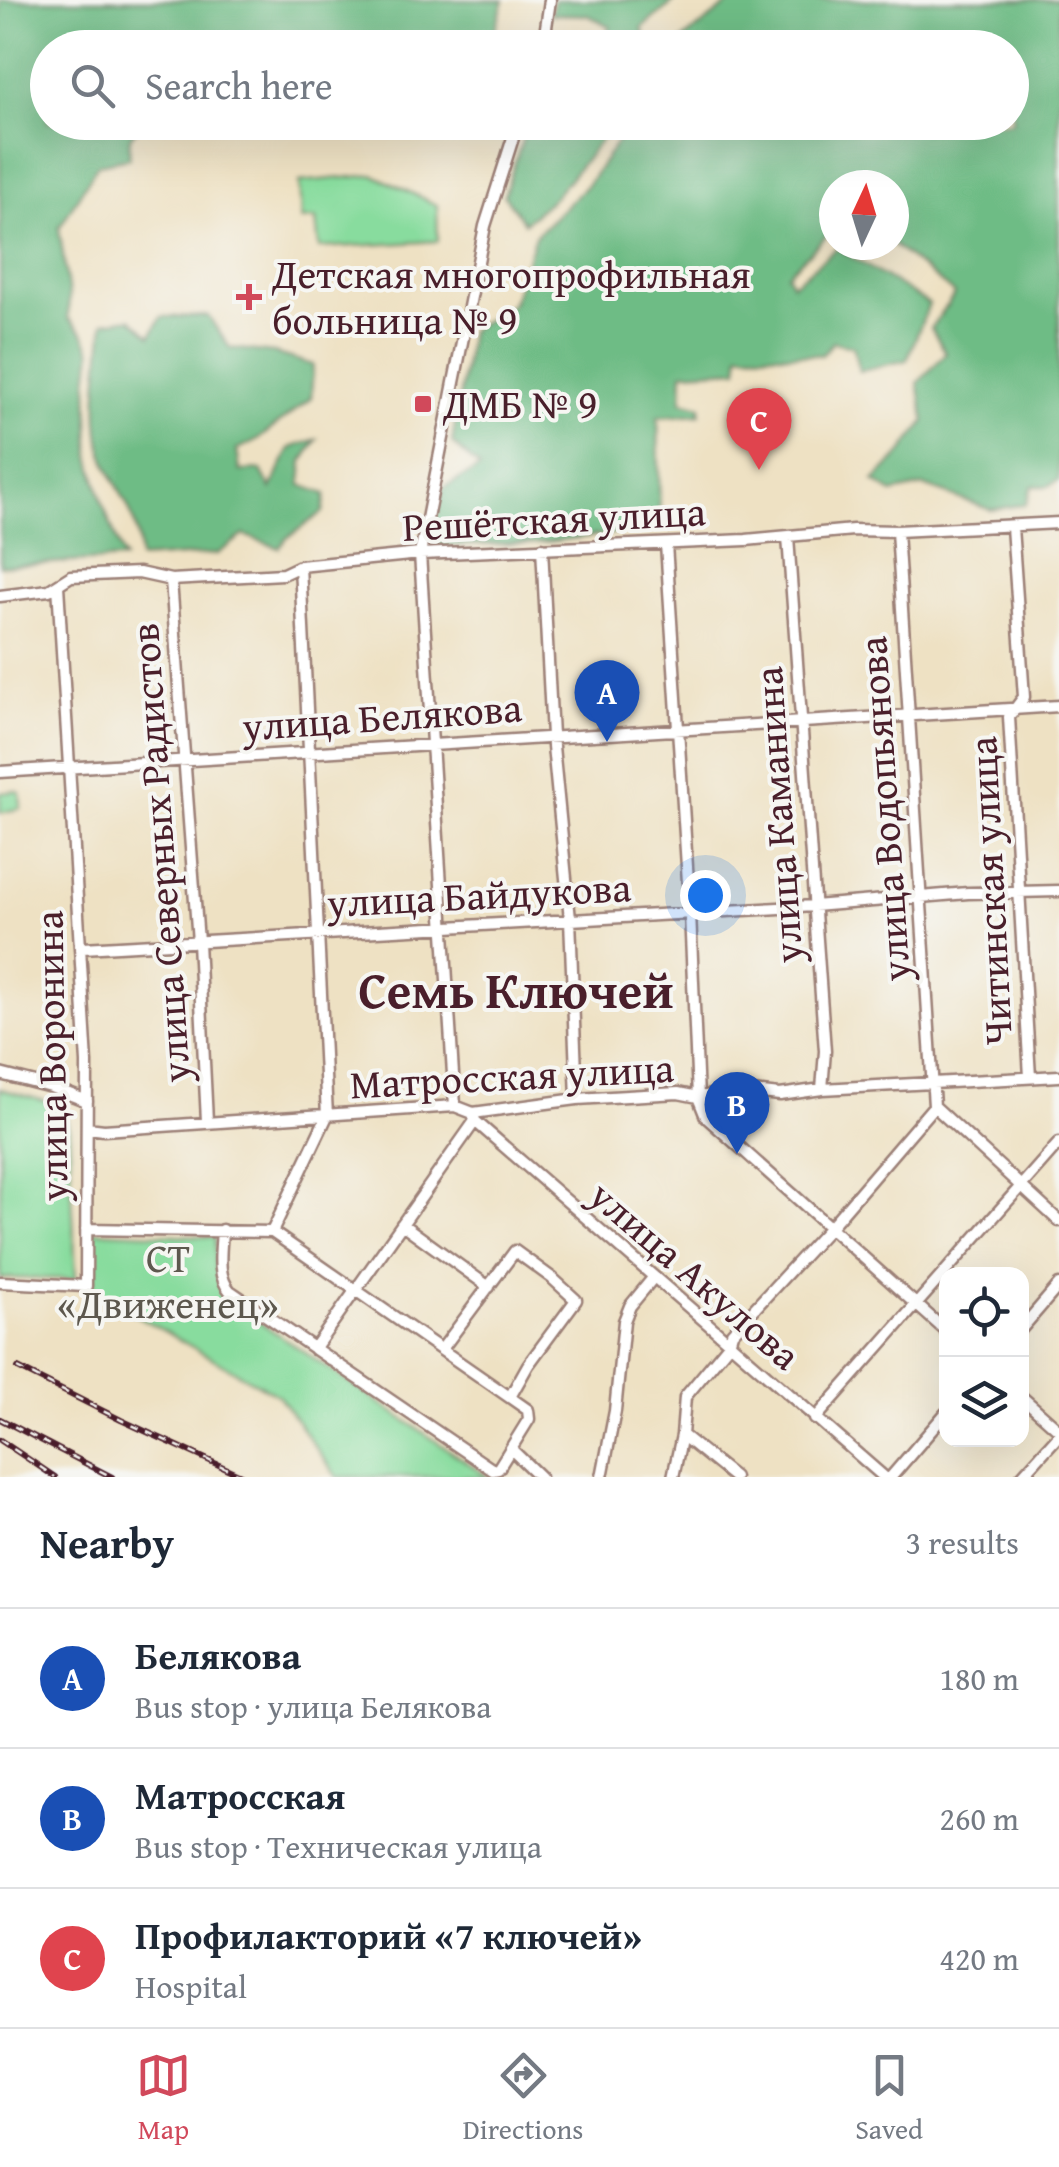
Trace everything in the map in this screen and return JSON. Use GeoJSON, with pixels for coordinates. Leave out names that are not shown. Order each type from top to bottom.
{"type":"FeatureCollection","features":[{"type":"Feature","properties":{"kind":"street"},"geometry":{"type":"LineString","coordinates":[[546,30],[550,4]]}},
{"type":"Feature","properties":{"kind":"street"},"geometry":{"type":"LineString","coordinates":[[456,1106],[420,554],[485,226],[512,140]]}},
{"type":"Feature","properties":{"kind":"street","name":"Решётская улица"},"geometry":{"type":"LineString","coordinates":[[0,596],[48,590],[71,576],[138,573],[171,580],[283,574],[300,566],[420,554],[666,544],[853,530],[897,532],[1059,524]]}},
{"type":"Feature","properties":{"kind":"street","name":"Читинская улица"},"geometry":{"type":"LineString","coordinates":[[1012,527],[1024,697],[1008,717],[1030,1078]]}},
{"type":"Feature","properties":{"kind":"street","name":"улица Водопьянова"},"geometry":{"type":"LineString","coordinates":[[897,532],[934,1106]]}},
{"type":"Feature","properties":{"kind":"street","name":"улица Каманина"},"geometry":{"type":"LineString","coordinates":[[788,536],[826,1051],[822,1089]]}},
{"type":"Feature","properties":{"kind":"street"},"geometry":{"type":"LineString","coordinates":[[666,544],[698,1097],[706,1117],[939,1325]]}},
{"type":"Feature","properties":{"kind":"street"},"geometry":{"type":"LineString","coordinates":[[542,548],[552,736],[570,919],[577,1099]]}},
{"type":"Feature","properties":{"kind":"street"},"geometry":{"type":"LineString","coordinates":[[272,1232],[327,1116],[300,566]]}},
{"type":"Feature","properties":{"kind":"street","name":"улица Северных Радистов"},"geometry":{"type":"LineString","coordinates":[[171,580],[207,1122]]}},
{"type":"Feature","properties":{"kind":"street","name":"улица Воронина"},"geometry":{"type":"LineString","coordinates":[[0,1282],[86,1286],[84,1138],[88,1128],[83,948],[58,585]]}},
{"type":"Feature","properties":{"kind":"street","name":"улица Белякова"},"geometry":{"type":"LineString","coordinates":[[0,772],[1059,706]]}},
{"type":"Feature","properties":{"kind":"street","name":"улица Байдукова"},"geometry":{"type":"LineString","coordinates":[[83,948],[814,906],[968,893],[1059,891]]}},
{"type":"Feature","properties":{"kind":"street"},"geometry":{"type":"LineString","coordinates":[[0,1074],[51,1086],[87,1101]]}},
{"type":"Feature","properties":{"kind":"street","name":"Матросская улица"},"geometry":{"type":"LineString","coordinates":[[88,1128],[456,1106],[474,1117],[577,1099],[678,1093],[698,1097],[742,1091],[780,1095],[822,1089],[1059,1076]]}},
{"type":"Feature","properties":{"kind":"street"},"geometry":{"type":"LineString","coordinates":[[672,1477],[682,1435],[685,1397],[729,1344],[732,1333],[934,1106],[1059,1221]]}},
{"type":"Feature","properties":{"kind":"street"},"geometry":{"type":"LineString","coordinates":[[314,1349],[474,1117]]}},
{"type":"Feature","properties":{"kind":"street","name":"улица Акулова"},"geometry":{"type":"LineString","coordinates":[[474,1117],[814,1419],[887,1477]]}},
{"type":"Feature","properties":{"kind":"street"},"geometry":{"type":"LineString","coordinates":[[814,1419],[1059,1144]]}},
{"type":"Feature","properties":{"kind":"street"},"geometry":{"type":"LineString","coordinates":[[402,1224],[489,1287]]}},
{"type":"Feature","properties":{"kind":"street"},"geometry":{"type":"LineString","coordinates":[[86,1228],[222,1230],[272,1232],[530,1413],[498,1470],[230,1292],[223,1283],[222,1230]]}},
{"type":"Feature","properties":{"kind":"street"},"geometry":{"type":"LineString","coordinates":[[442,1349],[515,1251],[576,1300],[528,1365],[510,1397]]}},
{"type":"Feature","properties":{"kind":"street"},"geometry":{"type":"LineString","coordinates":[[602,1477],[615,1411],[624,1320],[630,1306],[653,1278]]}},
{"type":"Feature","properties":{"kind":"street"},"geometry":{"type":"LineString","coordinates":[[1029,1320],[1059,1285]]}},
{"type":"Feature","properties":{"kind":"street"},"geometry":{"type":"LineString","coordinates":[[1021,1477],[1059,1432],[1029,1404]]}},
{"type":"Feature","properties":{"kind":"street"},"geometry":{"type":"LineString","coordinates":[[887,1477],[939,1421]]}},
{"type":"Feature","properties":{"kind":"street"},"geometry":{"type":"LineString","coordinates":[[682,1435],[734,1477]]}},
{"type":"Feature","properties":{"kind":"street"},"geometry":{"type":"LineString","coordinates":[[511,1449],[540,1477]]}},
{"type":"Feature","properties":{"kind":"green space"},"geometry":{"type":"Polygon","coordinates":[[[0,0],[504,0],[495,30],[30,30],[30,140],[130,140],[129,158],[98,164],[59,228],[69,295],[68,318],[83,333],[92,352],[88,381],[90,456],[102,502],[124,559],[0,566],[0,0]]]}},
{"type":"Feature","properties":{"kind":"green space"},"geometry":{"type":"Polygon","coordinates":[[[554,0],[676,0],[643,30],[608,30],[610,26],[587,15],[551,14],[554,0]]]}},
{"type":"Feature","properties":{"kind":"green space"},"geometry":{"type":"Polygon","coordinates":[[[734,0],[1059,0],[1059,480],[1048,486],[1032,486],[1026,504],[991,510],[924,486],[892,493],[874,481],[925,421],[918,383],[946,353],[931,328],[955,294],[909,258],[909,170],[819,170],[819,243],[787,274],[793,284],[822,260],[857,260],[929,304],[907,360],[859,371],[853,346],[833,342],[822,355],[740,353],[738,369],[683,372],[682,401],[701,406],[700,414],[658,417],[660,528],[537,543],[429,546],[443,488],[480,468],[452,443],[470,330],[512,304],[535,236],[588,184],[618,140],[1029,140],[1029,30],[696,30],[734,0]]]}},
{"type":"Feature","properties":{"kind":"green space"},"geometry":{"type":"Polygon","coordinates":[[[522,140],[601,140],[554,197],[524,223],[504,195],[522,140]]]}},
{"type":"Feature","properties":{"kind":"green space"},"geometry":{"type":"Polygon","coordinates":[[[374,175],[437,205],[438,241],[319,248],[316,219],[301,220],[299,182],[374,175]]]}},
{"type":"Feature","properties":{"kind":"green space"},"geometry":{"type":"Polygon","coordinates":[[[208,316],[230,348],[274,353],[313,365],[311,398],[260,438],[237,450],[240,471],[261,470],[271,489],[290,448],[317,439],[303,461],[301,485],[326,494],[323,512],[279,548],[244,535],[217,554],[139,559],[136,528],[100,441],[98,390],[104,322],[131,318],[151,336],[161,317],[208,316]]]}},
{"type":"Feature","properties":{"kind":"green space"},"geometry":{"type":"Polygon","coordinates":[[[0,793],[20,793],[21,808],[0,813],[0,793]]]}},
{"type":"Feature","properties":{"kind":"green space"},"geometry":{"type":"Polygon","coordinates":[[[0,1089],[63,1106],[69,1130],[76,1279],[0,1278],[0,1089]]]}},
{"type":"Feature","properties":{"kind":"green space","name":"СТ «Движенец»"},"geometry":{"type":"Polygon","coordinates":[[[93,1231],[215,1237],[215,1269],[226,1299],[489,1477],[337,1477],[279,1396],[93,1291],[93,1231]]]}},
{"type":"Feature","properties":{"kind":"railway"},"geometry":{"type":"LineString","coordinates":[[18,1368],[245,1477]]}},
{"type":"Feature","properties":{"kind":"railway"},"geometry":{"type":"LineString","coordinates":[[0,1419],[112,1477]]}},
{"type":"Feature","properties":{"kind":"railway"},"geometry":{"type":"LineString","coordinates":[[0,1440],[55,1477]]}},
{"type":"Feature","properties":{"kind":"place","name":"Детская многопрофильная больница № 9"},"geometry":{"type":"Point","coordinates":[249,297]}},
{"type":"Feature","properties":{"kind":"place","name":"ДМБ № 9"},"geometry":{"type":"Point","coordinates":[423,404]}},
{"type":"Feature","properties":{"kind":"place","name":"Профилакторий «7 ключей»"},"geometry":{"type":"Point","coordinates":[759,470]}},
{"type":"Feature","properties":{"kind":"place","name":"Белякова"},"geometry":{"type":"Point","coordinates":[607,742]}},
{"type":"Feature","properties":{"kind":"place","name":"Матросская"},"geometry":{"type":"Point","coordinates":[737,1154]}},
{"type":"Feature","properties":{"kind":"district","name":"Семь Ключей"},"geometry":{"type":"Point","coordinates":[516,990]}}]}
